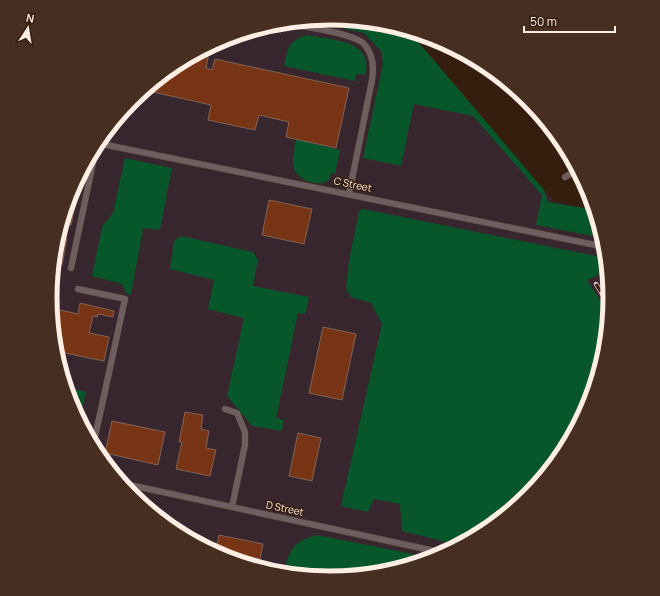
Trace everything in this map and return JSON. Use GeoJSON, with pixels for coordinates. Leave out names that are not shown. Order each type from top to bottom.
{"type":"FeatureCollection","features":[{"type":"Feature","properties":{"kind":"lane"},"geometry":{"type":"LineString","coordinates":[[302,27],[354,37],[364,44],[370,54],[374,67],[349,194]]}},
{"type":"Feature","properties":{"kind":"lane","name":"C Street"},"geometry":{"type":"LineString","coordinates":[[104,144],[598,246]]}},
{"type":"Feature","properties":{"kind":"lane"},"geometry":{"type":"LineString","coordinates":[[71,268],[93,163]]}},
{"type":"Feature","properties":{"kind":"lane"},"geometry":{"type":"LineString","coordinates":[[565,177],[573,173]]}},
{"type":"Feature","properties":{"kind":"lane"},"geometry":{"type":"LineString","coordinates":[[78,289],[125,299],[95,436]]}},
{"type":"Feature","properties":{"kind":"lane"},"geometry":{"type":"LineString","coordinates":[[225,409],[237,414],[246,432],[245,445],[232,507]]}},
{"type":"Feature","properties":{"kind":"lane","name":"D Street"},"geometry":{"type":"LineString","coordinates":[[132,485],[433,551]]}},
{"type":"Feature","properties":{"kind":"shaded area"},"geometry":{"type":"Polygon","coordinates":[[[330,25],[366,27],[415,38],[554,202],[588,209],[598,245],[601,262],[603,298],[601,334],[589,386],[575,419],[557,450],[547,464],[523,491],[496,515],[482,525],[451,543],[418,557],[366,569],[330,571],[294,569],[242,557],[209,543],[164,515],[125,478],[103,450],[85,419],[71,386],[59,334],[57,298],[59,262],[71,210],[85,177],[113,132],[150,93],[178,71],[209,53],[242,39],[294,27],[330,25]]]}},
{"type":"Feature","properties":{"kind":"green space"},"geometry":{"type":"Polygon","coordinates":[[[329,25],[366,27],[415,38],[544,190],[548,202],[589,209],[596,237],[536,225],[542,195],[473,116],[414,104],[401,166],[363,158],[383,64],[381,51],[364,33],[329,25]]]}},
{"type":"Feature","properties":{"kind":"green space"},"geometry":{"type":"Polygon","coordinates":[[[307,35],[339,41],[357,48],[364,55],[366,63],[365,75],[356,74],[355,81],[284,66],[288,50],[292,43],[307,35]]]}},
{"type":"Feature","properties":{"kind":"green space"},"geometry":{"type":"Polygon","coordinates":[[[296,139],[340,150],[335,174],[331,173],[329,180],[322,183],[315,183],[303,179],[298,175],[293,165],[296,139]]]}},
{"type":"Feature","properties":{"kind":"green space"},"geometry":{"type":"Polygon","coordinates":[[[125,158],[172,168],[160,230],[143,228],[131,295],[126,293],[122,284],[92,276],[102,227],[113,213],[125,158]]]}},
{"type":"Feature","properties":{"kind":"green space"},"geometry":{"type":"Polygon","coordinates":[[[363,209],[600,257],[602,273],[587,280],[603,305],[601,334],[589,386],[575,419],[547,464],[523,491],[496,515],[451,543],[402,531],[400,504],[374,499],[368,512],[341,506],[382,324],[371,303],[351,297],[346,288],[349,261],[359,211],[363,209]]]}},
{"type":"Feature","properties":{"kind":"green space"},"geometry":{"type":"Polygon","coordinates":[[[181,236],[253,252],[258,260],[253,286],[309,297],[305,314],[298,313],[276,418],[284,420],[282,431],[252,426],[227,396],[244,318],[208,309],[214,280],[170,269],[174,241],[181,236]]]}},
{"type":"Feature","properties":{"kind":"green space"},"geometry":{"type":"Polygon","coordinates":[[[72,389],[86,392],[81,410],[72,389]]]}},
{"type":"Feature","properties":{"kind":"green space"},"geometry":{"type":"Polygon","coordinates":[[[317,535],[421,556],[401,562],[366,569],[330,571],[285,567],[293,548],[308,538],[317,535]]]}},
{"type":"Feature","properties":{"kind":"building"},"geometry":{"type":"Polygon","coordinates":[[[204,56],[208,57],[206,68],[212,70],[215,59],[349,88],[336,148],[286,137],[289,122],[259,115],[255,130],[208,120],[211,105],[152,92],[178,71],[204,56]]]}},
{"type":"Feature","properties":{"kind":"building"},"geometry":{"type":"Polygon","coordinates":[[[77,197],[71,225],[67,224],[77,197]]]}},
{"type":"Feature","properties":{"kind":"building"},"geometry":{"type":"Polygon","coordinates":[[[269,200],[312,209],[304,244],[262,235],[269,200]]]}},
{"type":"Feature","properties":{"kind":"building"},"geometry":{"type":"Polygon","coordinates":[[[64,237],[67,238],[62,265],[59,264],[59,262],[64,237]]]}},
{"type":"Feature","properties":{"kind":"building"},"geometry":{"type":"Polygon","coordinates":[[[80,303],[114,311],[113,317],[98,314],[97,317],[93,316],[89,333],[109,337],[104,361],[62,352],[59,334],[58,309],[78,314],[80,303]]]}},
{"type":"Feature","properties":{"kind":"building"},"geometry":{"type":"Polygon","coordinates":[[[323,327],[356,334],[342,400],[309,393],[323,327]]]}},
{"type":"Feature","properties":{"kind":"building"},"geometry":{"type":"Polygon","coordinates":[[[185,412],[203,415],[201,429],[209,431],[206,448],[216,450],[210,476],[176,469],[182,442],[179,442],[185,412]]]}},
{"type":"Feature","properties":{"kind":"building"},"geometry":{"type":"Polygon","coordinates":[[[112,421],[165,432],[158,465],[105,453],[112,421]]]}},
{"type":"Feature","properties":{"kind":"building"},"geometry":{"type":"Polygon","coordinates":[[[298,433],[321,438],[312,481],[289,476],[298,433]]]}},
{"type":"Feature","properties":{"kind":"building"},"geometry":{"type":"Polygon","coordinates":[[[219,535],[263,544],[260,559],[235,554],[217,546],[219,535]]]}},
{"type":"Feature","properties":{"kind":"railway"},"geometry":{"type":"LineString","coordinates":[[596,284],[603,295]]}}]}
